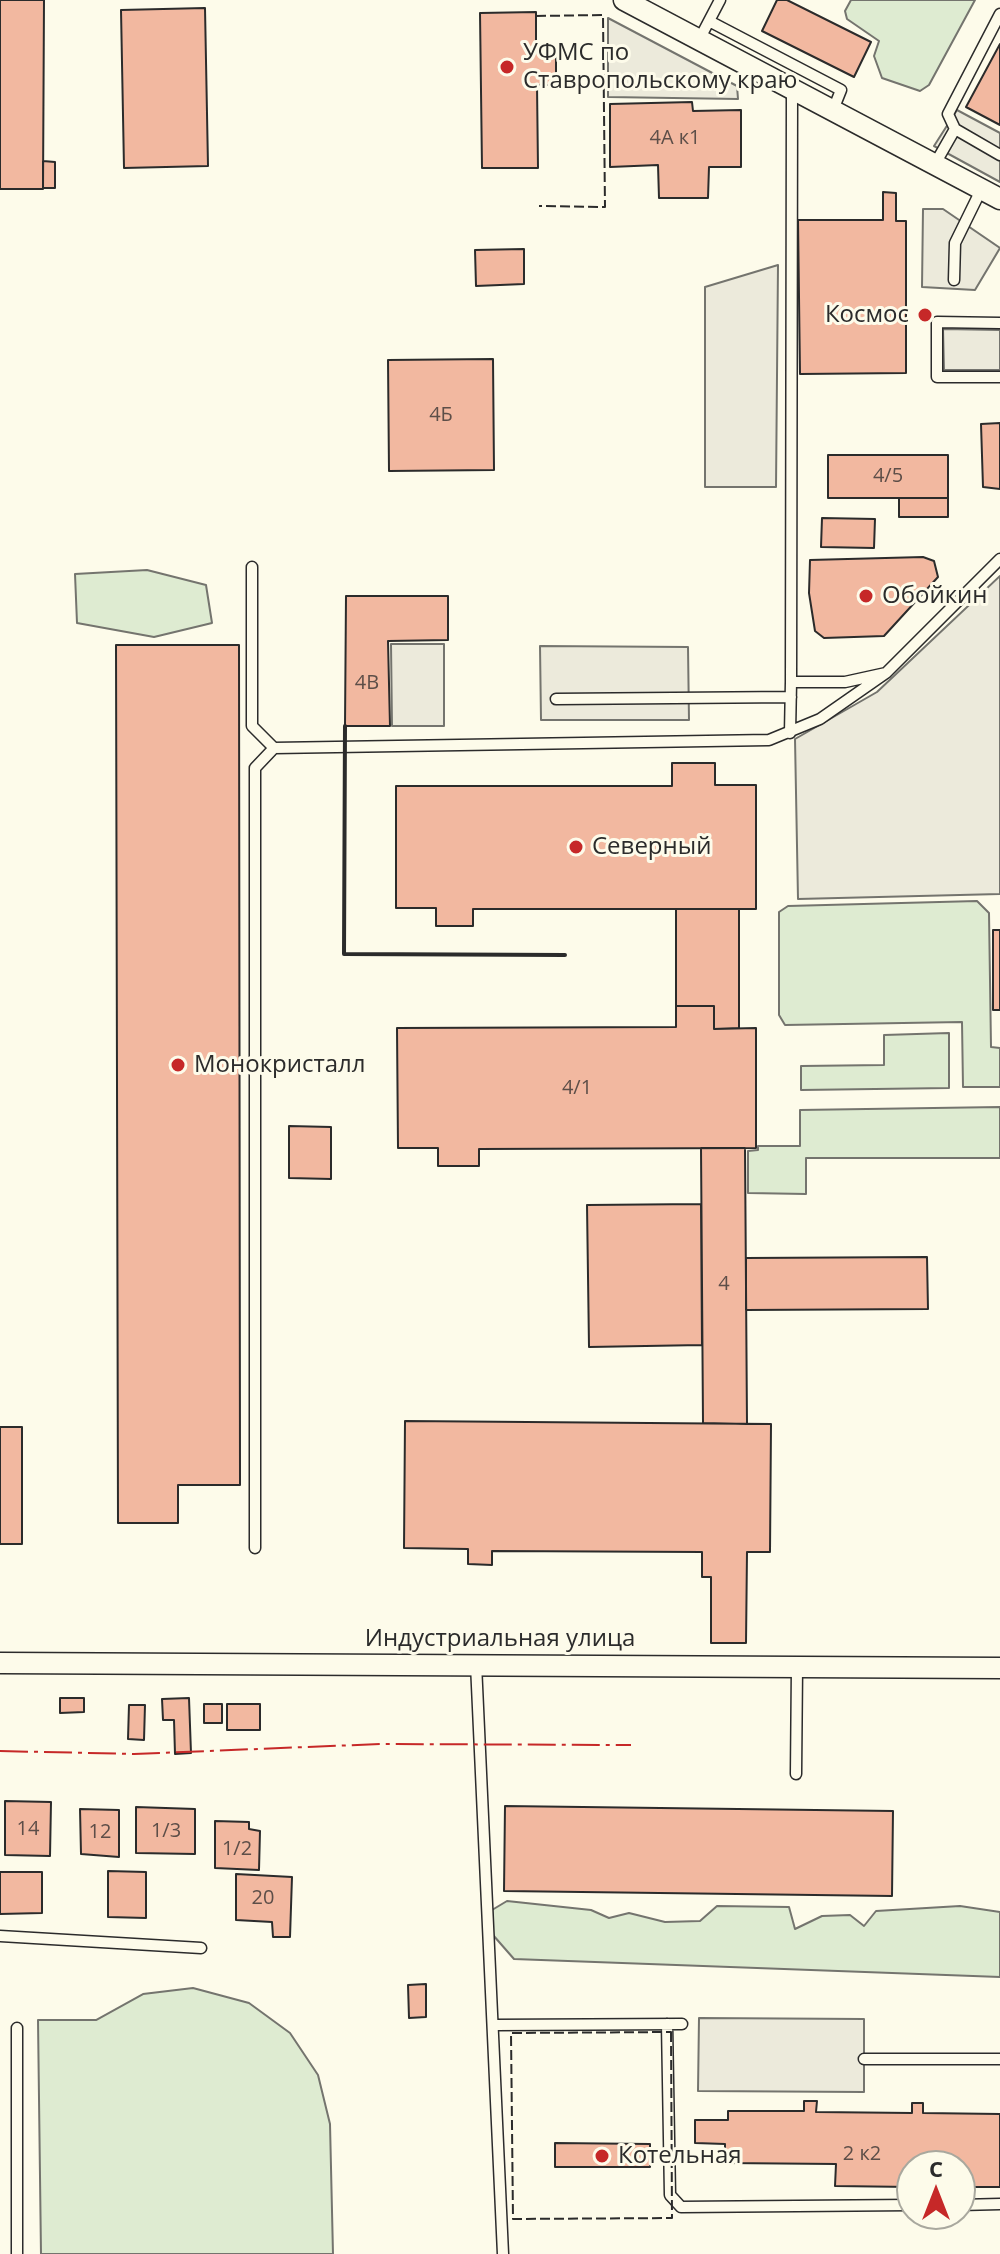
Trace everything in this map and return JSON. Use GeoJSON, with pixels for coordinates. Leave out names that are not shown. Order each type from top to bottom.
{"type":"FeatureCollection","features":[{"type":"Feature","properties":{"kind":"street"},"geometry":{"type":"LineString","coordinates":[[624,0],[991,194]]}},
{"type":"Feature","properties":{"kind":"street","name":"Индустриальная улица"},"geometry":{"type":"LineString","coordinates":[[0,1663],[1000,1668]]}},
{"type":"Feature","properties":{"kind":"lane"},"geometry":{"type":"LineString","coordinates":[[699,40],[720,0]]}},
{"type":"Feature","properties":{"kind":"lane"},"geometry":{"type":"LineString","coordinates":[[1000,14],[948,114],[955,129],[1000,155]]}},
{"type":"Feature","properties":{"kind":"lane"},"geometry":{"type":"LineString","coordinates":[[709,21],[841,90],[833,110]]}},
{"type":"Feature","properties":{"kind":"lane"},"geometry":{"type":"LineString","coordinates":[[790,733],[792,89]]}},
{"type":"Feature","properties":{"kind":"lane"},"geometry":{"type":"LineString","coordinates":[[935,164],[955,129]]}},
{"type":"Feature","properties":{"kind":"lane"},"geometry":{"type":"LineString","coordinates":[[954,280],[955,243],[991,194]]}},
{"type":"Feature","properties":{"kind":"lane"},"geometry":{"type":"LineString","coordinates":[[1000,323],[937,322],[937,377],[1000,377]]}},
{"type":"Feature","properties":{"kind":"lane"},"geometry":{"type":"LineString","coordinates":[[255,1548],[255,768],[274,748],[769,740],[820,719],[886,673],[1000,559]]}},
{"type":"Feature","properties":{"kind":"lane"},"geometry":{"type":"LineString","coordinates":[[252,567],[252,726],[274,748]]}},
{"type":"Feature","properties":{"kind":"lane"},"geometry":{"type":"LineString","coordinates":[[791,682],[845,682],[886,673]]}},
{"type":"Feature","properties":{"kind":"lane"},"geometry":{"type":"LineString","coordinates":[[556,699],[791,697]]}},
{"type":"Feature","properties":{"kind":"lane"},"geometry":{"type":"LineString","coordinates":[[476,1664],[495,2025],[503,2254]]}},
{"type":"Feature","properties":{"kind":"lane"},"geometry":{"type":"LineString","coordinates":[[796,1774],[797,1667]]}},
{"type":"Feature","properties":{"kind":"lane"},"geometry":{"type":"LineString","coordinates":[[0,1936],[201,1948]]}},
{"type":"Feature","properties":{"kind":"lane"},"geometry":{"type":"LineString","coordinates":[[667,2024],[670,2195],[681,2207],[896,2205]]}},
{"type":"Feature","properties":{"kind":"lane"},"geometry":{"type":"LineString","coordinates":[[495,2025],[682,2024]]}},
{"type":"Feature","properties":{"kind":"lane"},"geometry":{"type":"LineString","coordinates":[[17,2028],[17,2254]]}},
{"type":"Feature","properties":{"kind":"lane"},"geometry":{"type":"LineString","coordinates":[[864,2059],[1000,2059]]}},
{"type":"Feature","properties":{"kind":"lane"},"geometry":{"type":"LineString","coordinates":[[976,2205],[1000,2204]]}},
{"type":"Feature","properties":{"kind":"green space"},"geometry":{"type":"Polygon","coordinates":[[[851,0],[975,0],[929,85],[920,91],[882,78],[874,56],[879,41],[847,19],[845,11],[851,0]]]}},
{"type":"Feature","properties":{"kind":"green space"},"geometry":{"type":"Polygon","coordinates":[[[147,570],[206,585],[212,623],[154,637],[77,623],[75,574],[147,570]]]}},
{"type":"Feature","properties":{"kind":"green space"},"geometry":{"type":"Polygon","coordinates":[[[977,901],[989,913],[991,1047],[1000,1048],[1000,1087],[963,1087],[962,1022],[785,1025],[779,1015],[779,912],[788,906],[977,901]]]}},
{"type":"Feature","properties":{"kind":"green space"},"geometry":{"type":"Polygon","coordinates":[[[949,1033],[949,1088],[801,1090],[801,1066],[884,1065],[884,1035],[949,1033]]]}},
{"type":"Feature","properties":{"kind":"green space"},"geometry":{"type":"Polygon","coordinates":[[[1000,1107],[1000,1158],[806,1158],[806,1194],[748,1193],[748,1151],[758,1150],[758,1146],[800,1146],[800,1110],[1000,1107]]]}},
{"type":"Feature","properties":{"kind":"green space"},"geometry":{"type":"Polygon","coordinates":[[[507,1901],[591,1910],[609,1918],[629,1913],[665,1922],[700,1921],[717,1906],[789,1907],[795,1929],[822,1916],[850,1915],[864,1926],[876,1911],[960,1906],[1000,1912],[1000,1977],[514,1959],[493,1935],[492,1910],[507,1901]]]}},
{"type":"Feature","properties":{"kind":"green space"},"geometry":{"type":"Polygon","coordinates":[[[193,1988],[249,2003],[290,2033],[318,2075],[330,2124],[333,2254],[41,2254],[38,2020],[96,2020],[143,1994],[193,1988]]]}},
{"type":"Feature","properties":{"kind":"shaded area"},"geometry":{"type":"Polygon","coordinates":[[[608,18],[737,86],[738,99],[608,97],[608,18]]]}},
{"type":"Feature","properties":{"kind":"shaded area"},"geometry":{"type":"Polygon","coordinates":[[[957,110],[1000,133],[1000,182],[934,146],[957,110]]]}},
{"type":"Feature","properties":{"kind":"shaded area"},"geometry":{"type":"Polygon","coordinates":[[[923,209],[943,209],[1000,248],[975,290],[922,287],[923,209]]]}},
{"type":"Feature","properties":{"kind":"shaded area"},"geometry":{"type":"Polygon","coordinates":[[[778,265],[776,487],[705,487],[705,287],[778,265]]]}},
{"type":"Feature","properties":{"kind":"shaded area"},"geometry":{"type":"Polygon","coordinates":[[[943,329],[1000,330],[1000,370],[944,370],[943,329]]]}},
{"type":"Feature","properties":{"kind":"shaded area"},"geometry":{"type":"Polygon","coordinates":[[[1000,576],[1000,894],[798,899],[795,739],[877,692],[1000,576]]]}},
{"type":"Feature","properties":{"kind":"shaded area"},"geometry":{"type":"Polygon","coordinates":[[[391,644],[444,644],[444,726],[392,726],[391,644]]]}},
{"type":"Feature","properties":{"kind":"shaded area"},"geometry":{"type":"Polygon","coordinates":[[[540,646],[688,647],[689,720],[541,720],[540,646]]]}},
{"type":"Feature","properties":{"kind":"shaded area"},"geometry":{"type":"Polygon","coordinates":[[[699,2018],[864,2019],[864,2092],[698,2091],[699,2018]]]}},
{"type":"Feature","properties":{"kind":"building"},"geometry":{"type":"Polygon","coordinates":[[[0,0],[44,0],[43,189],[0,189],[0,0]]]}},
{"type":"Feature","properties":{"kind":"building"},"geometry":{"type":"Polygon","coordinates":[[[777,0],[787,0],[871,42],[854,77],[762,31],[777,0]]]}},
{"type":"Feature","properties":{"kind":"building"},"geometry":{"type":"Polygon","coordinates":[[[205,8],[208,166],[124,168],[121,10],[205,8]]]}},
{"type":"Feature","properties":{"kind":"building"},"geometry":{"type":"Polygon","coordinates":[[[536,12],[536,47],[556,47],[556,85],[537,85],[538,168],[482,168],[480,13],[536,12]]]}},
{"type":"Feature","properties":{"kind":"building"},"geometry":{"type":"Polygon","coordinates":[[[1000,44],[1000,125],[966,107],[1000,44]]]}},
{"type":"Feature","properties":{"kind":"building"},"geometry":{"type":"Polygon","coordinates":[[[692,102],[693,111],[741,110],[741,167],[709,167],[708,198],[659,198],[658,165],[610,167],[610,104],[692,102]]]}},
{"type":"Feature","properties":{"kind":"building"},"geometry":{"type":"Polygon","coordinates":[[[43,161],[55,162],[55,188],[43,188],[43,161]]]}},
{"type":"Feature","properties":{"kind":"building"},"geometry":{"type":"Polygon","coordinates":[[[883,192],[896,193],[896,221],[906,221],[906,373],[800,374],[798,220],[883,220],[883,192]]]}},
{"type":"Feature","properties":{"kind":"building"},"geometry":{"type":"Polygon","coordinates":[[[524,249],[524,284],[476,286],[475,250],[524,249]]]}},
{"type":"Feature","properties":{"kind":"building"},"geometry":{"type":"Polygon","coordinates":[[[493,359],[494,470],[389,471],[388,360],[493,359]]]}},
{"type":"Feature","properties":{"kind":"building"},"geometry":{"type":"Polygon","coordinates":[[[1000,423],[1000,489],[983,487],[981,424],[1000,423]]]}},
{"type":"Feature","properties":{"kind":"building"},"geometry":{"type":"Polygon","coordinates":[[[828,455],[948,455],[948,498],[828,498],[828,455]]]}},
{"type":"Feature","properties":{"kind":"building"},"geometry":{"type":"Polygon","coordinates":[[[899,498],[948,498],[948,517],[899,517],[899,498]]]}},
{"type":"Feature","properties":{"kind":"building"},"geometry":{"type":"Polygon","coordinates":[[[822,518],[875,519],[874,548],[821,547],[822,518]]]}},
{"type":"Feature","properties":{"kind":"building","name":"Обойкин"},"geometry":{"type":"Polygon","coordinates":[[[923,557],[934,561],[938,577],[884,636],[824,638],[815,631],[809,593],[810,560],[923,557]]]}},
{"type":"Feature","properties":{"kind":"building"},"geometry":{"type":"Polygon","coordinates":[[[346,596],[448,596],[448,640],[388,641],[390,726],[345,726],[346,596]]]}},
{"type":"Feature","properties":{"kind":"building","name":"Монокристалл"},"geometry":{"type":"Polygon","coordinates":[[[116,645],[239,645],[240,1485],[178,1485],[178,1523],[118,1523],[116,645]]]}},
{"type":"Feature","properties":{"kind":"building","name":"Северный"},"geometry":{"type":"Polygon","coordinates":[[[672,763],[715,763],[715,785],[756,785],[756,909],[473,909],[473,926],[436,926],[436,908],[396,908],[396,786],[672,786],[672,763]]]}},
{"type":"Feature","properties":{"kind":"building"},"geometry":{"type":"Polygon","coordinates":[[[676,909],[739,909],[739,1028],[714,1029],[714,1006],[676,1006],[676,909]]]}},
{"type":"Feature","properties":{"kind":"building"},"geometry":{"type":"Polygon","coordinates":[[[993,930],[1000,930],[1000,1010],[993,1010],[993,930]]]}},
{"type":"Feature","properties":{"kind":"building","name":"Монокристалл"},"geometry":{"type":"Polygon","coordinates":[[[676,1006],[714,1006],[714,1029],[756,1028],[756,1148],[479,1149],[479,1166],[438,1166],[438,1148],[398,1148],[397,1028],[676,1027],[676,1006]]]}},
{"type":"Feature","properties":{"kind":"building"},"geometry":{"type":"Polygon","coordinates":[[[289,1126],[331,1127],[331,1179],[289,1178],[289,1126]]]}},
{"type":"Feature","properties":{"kind":"building"},"geometry":{"type":"Polygon","coordinates":[[[701,1148],[745,1148],[747,1424],[703,1423],[701,1148]]]}},
{"type":"Feature","properties":{"kind":"building"},"geometry":{"type":"Polygon","coordinates":[[[701,1204],[702,1345],[589,1347],[587,1205],[701,1204]]]}},
{"type":"Feature","properties":{"kind":"building"},"geometry":{"type":"Polygon","coordinates":[[[927,1257],[928,1309],[746,1310],[746,1258],[927,1257]]]}},
{"type":"Feature","properties":{"kind":"building"},"geometry":{"type":"Polygon","coordinates":[[[405,1421],[771,1424],[770,1552],[747,1552],[746,1643],[711,1643],[711,1577],[702,1577],[702,1552],[492,1551],[492,1565],[468,1564],[468,1549],[404,1548],[405,1421]]]}},
{"type":"Feature","properties":{"kind":"building"},"geometry":{"type":"Polygon","coordinates":[[[0,1427],[22,1427],[22,1544],[0,1544],[0,1427]]]}},
{"type":"Feature","properties":{"kind":"building"},"geometry":{"type":"Polygon","coordinates":[[[60,1698],[84,1698],[84,1712],[60,1713],[60,1698]]]}},
{"type":"Feature","properties":{"kind":"building"},"geometry":{"type":"Polygon","coordinates":[[[189,1698],[191,1753],[175,1754],[174,1720],[163,1720],[162,1699],[189,1698]]]}},
{"type":"Feature","properties":{"kind":"building"},"geometry":{"type":"Polygon","coordinates":[[[204,1704],[222,1704],[222,1723],[204,1723],[204,1704]]]}},
{"type":"Feature","properties":{"kind":"building"},"geometry":{"type":"Polygon","coordinates":[[[227,1704],[260,1704],[260,1730],[227,1730],[227,1704]]]}},
{"type":"Feature","properties":{"kind":"building"},"geometry":{"type":"Polygon","coordinates":[[[129,1705],[145,1705],[144,1740],[128,1739],[129,1705]]]}},
{"type":"Feature","properties":{"kind":"building"},"geometry":{"type":"Polygon","coordinates":[[[5,1801],[51,1802],[50,1856],[5,1855],[5,1801]]]}},
{"type":"Feature","properties":{"kind":"building"},"geometry":{"type":"Polygon","coordinates":[[[505,1806],[893,1811],[892,1896],[504,1891],[505,1806]]]}},
{"type":"Feature","properties":{"kind":"building"},"geometry":{"type":"Polygon","coordinates":[[[136,1807],[195,1809],[195,1854],[136,1853],[136,1807]]]}},
{"type":"Feature","properties":{"kind":"building"},"geometry":{"type":"Polygon","coordinates":[[[80,1809],[119,1810],[119,1857],[81,1854],[80,1809]]]}},
{"type":"Feature","properties":{"kind":"building"},"geometry":{"type":"Polygon","coordinates":[[[215,1821],[249,1822],[249,1829],[260,1831],[259,1870],[215,1868],[215,1821]]]}},
{"type":"Feature","properties":{"kind":"building"},"geometry":{"type":"Polygon","coordinates":[[[108,1871],[146,1872],[146,1918],[108,1917],[108,1871]]]}},
{"type":"Feature","properties":{"kind":"building"},"geometry":{"type":"Polygon","coordinates":[[[0,1872],[42,1872],[42,1913],[0,1914],[0,1872]]]}},
{"type":"Feature","properties":{"kind":"building"},"geometry":{"type":"Polygon","coordinates":[[[236,1874],[292,1877],[290,1937],[273,1937],[272,1922],[236,1920],[236,1874]]]}},
{"type":"Feature","properties":{"kind":"building"},"geometry":{"type":"Polygon","coordinates":[[[426,1984],[426,2017],[409,2018],[408,1985],[426,1984]]]}},
{"type":"Feature","properties":{"kind":"building"},"geometry":{"type":"Polygon","coordinates":[[[804,2101],[817,2101],[816,2112],[912,2113],[912,2103],[923,2103],[923,2113],[1000,2114],[1000,2187],[976,2187],[976,2150],[896,2150],[896,2187],[835,2186],[836,2164],[725,2163],[725,2144],[695,2143],[695,2120],[728,2120],[728,2111],[804,2111],[804,2101]]]}},
{"type":"Feature","properties":{"kind":"building","name":"Котельная"},"geometry":{"type":"Polygon","coordinates":[[[555,2143],[650,2144],[650,2167],[555,2167],[555,2143]]]}},
{"type":"Feature","properties":{"kind":"fence"},"geometry":{"type":"LineString","coordinates":[[536,16],[603,15],[605,207],[539,206]]}},
{"type":"Feature","properties":{"kind":"fence"},"geometry":{"type":"LineString","coordinates":[[671,2032],[672,2218],[513,2219],[511,2033],[671,2032]]}},
{"type":"Feature","properties":{"kind":"wall"},"geometry":{"type":"LineString","coordinates":[[345,726],[344,954],[565,955]]}},
{"type":"Feature","properties":{"kind":"power"},"geometry":{"type":"LineString","coordinates":[[0,1751],[134,1754],[380,1744],[631,1745]]}},
{"type":"Feature","properties":{"kind":"place","name":"УФМС по Ставропольскому краю"},"geometry":{"type":"Point","coordinates":[507,67]}},
{"type":"Feature","properties":{"kind":"place","name":"Космос"},"geometry":{"type":"Point","coordinates":[925,315]}},
{"type":"Feature","properties":{"kind":"place","name":"Обойкин"},"geometry":{"type":"Point","coordinates":[866,596]}},
{"type":"Feature","properties":{"kind":"place","name":"Северный"},"geometry":{"type":"Point","coordinates":[576,847]}},
{"type":"Feature","properties":{"kind":"place","name":"Монокристалл"},"geometry":{"type":"Point","coordinates":[178,1065]}},
{"type":"Feature","properties":{"kind":"place","name":"Котельная"},"geometry":{"type":"Point","coordinates":[602,2156]}}]}
